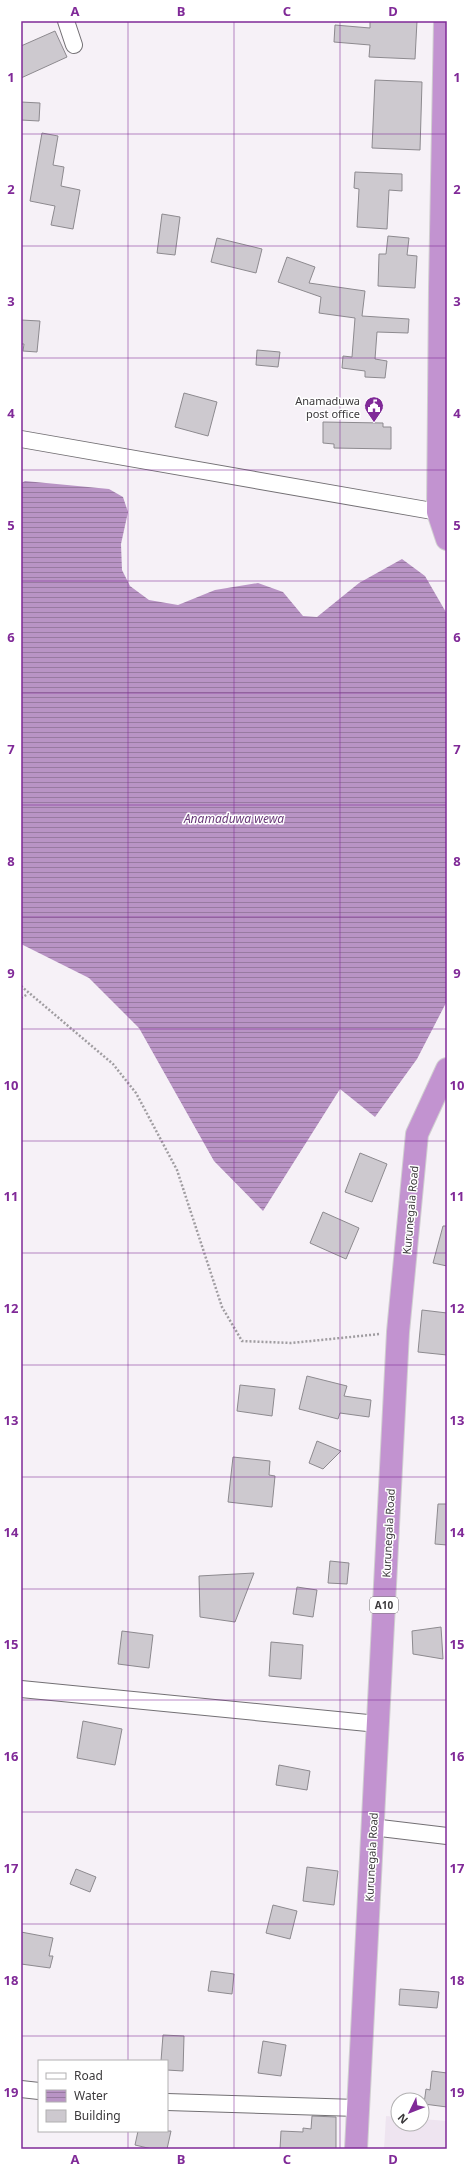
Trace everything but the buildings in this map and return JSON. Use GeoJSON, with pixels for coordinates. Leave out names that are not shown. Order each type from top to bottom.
{"type":"FeatureCollection","features":[{"type":"Feature","properties":{"kind":"highway"},"geometry":{"type":"LineString","coordinates":[[445,21],[443,289],[438,512],[447,539]]}},
{"type":"Feature","properties":{"kind":"highway","name":"Kurunegala Road"},"geometry":{"type":"LineString","coordinates":[[356,2149],[398,1332],[417,1134],[447,1069]]}},
{"type":"Feature","properties":{"kind":"street"},"geometry":{"type":"LineString","coordinates":[[66,21],[74,45]]}},
{"type":"Feature","properties":{"kind":"street"},"geometry":{"type":"LineString","coordinates":[[21,439],[438,512]]}},
{"type":"Feature","properties":{"kind":"street"},"geometry":{"type":"LineString","coordinates":[[21,1689],[378,1724]]}},
{"type":"Feature","properties":{"kind":"street"},"geometry":{"type":"LineString","coordinates":[[372,1827],[447,1836]]}},
{"type":"Feature","properties":{"kind":"street"},"geometry":{"type":"LineString","coordinates":[[21,2090],[38,2091]]}},
{"type":"Feature","properties":{"kind":"street"},"geometry":{"type":"LineString","coordinates":[[168,2102],[357,2108]]}},
{"type":"Feature","properties":{"kind":"path"},"geometry":{"type":"LineString","coordinates":[[21,986],[28,994],[113,1064],[136,1093],[177,1170],[222,1307],[242,1341],[291,1343],[398,1332]]}},
{"type":"Feature","properties":{"kind":"path"},"geometry":{"type":"LineString","coordinates":[[21,998],[28,994]]}},
{"type":"Feature","properties":{"kind":"shaded area"},"geometry":{"type":"Polygon","coordinates":[[[386,2116],[390,2116],[390,2132],[430,2132],[430,2120],[447,2121],[447,2149],[384,2149],[386,2116]]]}},
{"type":"Feature","properties":{"kind":"water","name":"Anamaduwa wewa"},"geometry":{"type":"Polygon","coordinates":[[[25,481],[109,489],[123,497],[128,512],[121,544],[122,570],[130,586],[149,600],[178,605],[215,590],[258,583],[283,592],[303,616],[317,617],[359,583],[402,559],[425,576],[447,614],[447,1001],[417,1059],[375,1117],[340,1089],[263,1211],[214,1161],[139,1028],[89,978],[21,944],[21,483],[25,481]]]}},
{"type":"Feature","properties":{"kind":"place","name":"Anamaduwa post office"},"geometry":{"type":"Point","coordinates":[374,423]}}]}
